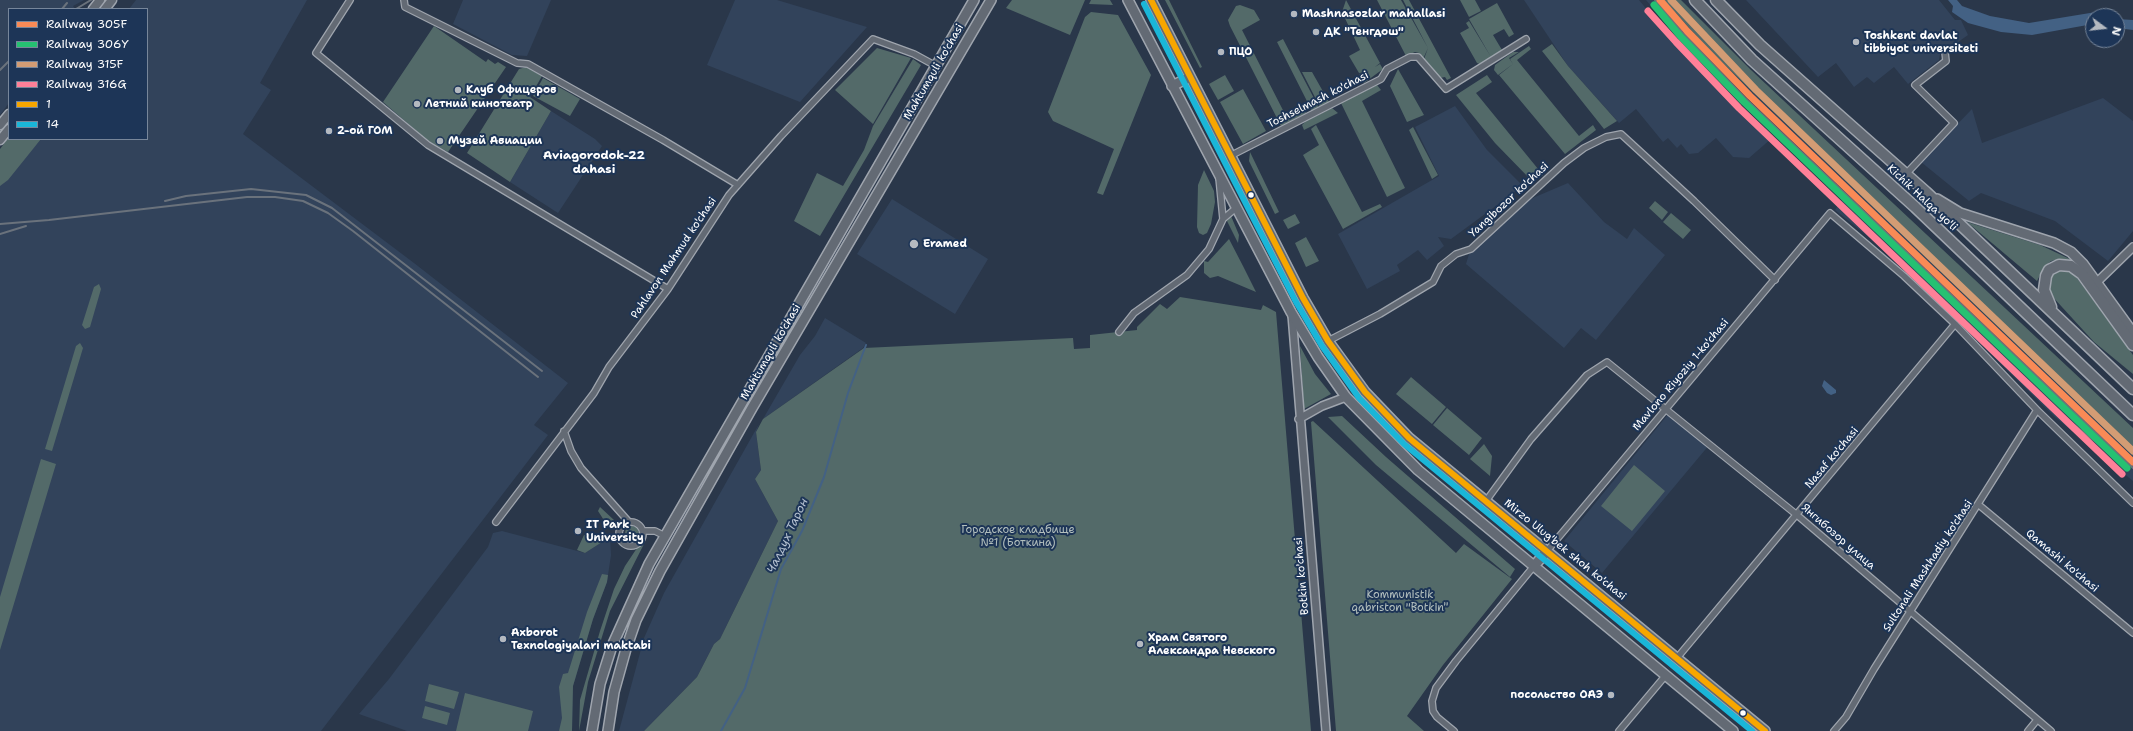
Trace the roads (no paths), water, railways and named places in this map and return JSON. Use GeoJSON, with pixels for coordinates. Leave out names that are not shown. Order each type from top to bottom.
{"type":"FeatureCollection","features":[{"type":"Feature","properties":{"kind":"highway","name":"Kichik Halqa yo'li"},"geometry":{"type":"LineString","coordinates":[[1695,0],[1752,60],[1915,207],[2133,415]]}},
{"type":"Feature","properties":{"kind":"highway","name":"Kichik Halqa yo'li"},"geometry":{"type":"LineString","coordinates":[[1716,0],[1760,45],[1926,192],[2133,389]]}},
{"type":"Feature","properties":{"kind":"highway"},"geometry":{"type":"LineString","coordinates":[[2052,311],[2044,285],[2046,276],[2054,266],[2065,264],[2071,266],[2094,285],[2133,344]]}},
{"type":"Feature","properties":{"kind":"main road"},"geometry":{"type":"LineString","coordinates":[[94,8],[100,0]]}},
{"type":"Feature","properties":{"kind":"main road"},"geometry":{"type":"LineString","coordinates":[[106,8],[112,0]]}},
{"type":"Feature","properties":{"kind":"main road","name":"Mahtumquli ko'chasi"},"geometry":{"type":"LineString","coordinates":[[592,731],[599,690],[612,646],[637,586],[974,0]]}},
{"type":"Feature","properties":{"kind":"main road","name":"Mahtumquli ko'chasi"},"geometry":{"type":"LineString","coordinates":[[608,731],[615,688],[629,640],[660,571],[960,51],[991,0]]}},
{"type":"Feature","properties":{"kind":"main road","name":"Botkin ko'chasi"},"geometry":{"type":"LineString","coordinates":[[1128,0],[1291,312],[1318,357],[1344,394]]}},
{"type":"Feature","properties":{"kind":"main road"},"geometry":{"type":"LineString","coordinates":[[1151,0],[1300,292],[1328,341],[1356,381],[1344,394],[1418,470],[1733,731]]}},
{"type":"Feature","properties":{"kind":"main road"},"geometry":{"type":"LineString","coordinates":[[948,45],[960,51]]}},
{"type":"Feature","properties":{"kind":"main road"},"geometry":{"type":"LineString","coordinates":[[1172,86],[1190,77]]}},
{"type":"Feature","properties":{"kind":"main road"},"geometry":{"type":"LineString","coordinates":[[0,125],[8,115]]}},
{"type":"Feature","properties":{"kind":"main road"},"geometry":{"type":"LineString","coordinates":[[0,140],[8,130]]}},
{"type":"Feature","properties":{"kind":"main road"},"geometry":{"type":"LineString","coordinates":[[1926,192],[1960,213],[2066,248],[2083,264],[2094,285],[2133,334]]}},
{"type":"Feature","properties":{"kind":"main road","name":"Mirzo Ulug'bek shoh ko'chasi"},"geometry":{"type":"LineString","coordinates":[[1356,381],[1376,405],[1409,438],[1765,731]]}},
{"type":"Feature","properties":{"kind":"main road"},"geometry":{"type":"LineString","coordinates":[[1534,566],[1547,551]]}},
{"type":"Feature","properties":{"kind":"street"},"geometry":{"type":"LineString","coordinates":[[350,0],[316,53],[428,145],[668,289]]}},
{"type":"Feature","properties":{"kind":"street"},"geometry":{"type":"LineString","coordinates":[[404,0],[405,7],[517,63],[528,64],[664,140],[738,185]]}},
{"type":"Feature","properties":{"kind":"street","name":"Pahlavon Mahmud ko'chasi"},"geometry":{"type":"LineString","coordinates":[[496,522],[594,393],[609,367],[668,289],[729,195],[873,38],[914,54],[936,66]]}},
{"type":"Feature","properties":{"kind":"street","name":"Toshselmash ko'chasi"},"geometry":{"type":"LineString","coordinates":[[1230,156],[1381,79],[1387,69],[1410,57],[1418,57],[1446,89],[1526,39]]}},
{"type":"Feature","properties":{"kind":"street"},"geometry":{"type":"LineString","coordinates":[[1906,174],[1954,123],[1915,85],[1946,60],[1946,52]]}},
{"type":"Feature","properties":{"kind":"street","name":"Yangibozor ko'chasi"},"geometry":{"type":"LineString","coordinates":[[1328,341],[1380,314],[1433,282],[1440,266],[1456,254],[1471,249],[1564,163],[1584,148],[1606,137],[1621,134],[1694,201],[1775,280]]}},
{"type":"Feature","properties":{"kind":"street"},"geometry":{"type":"LineString","coordinates":[[1219,175],[1223,219]]}},
{"type":"Feature","properties":{"kind":"street"},"geometry":{"type":"LineString","coordinates":[[1119,332],[1134,313],[1187,275],[1209,249],[1223,219],[1236,208]]}},
{"type":"Feature","properties":{"kind":"street","name":"Mavlono Riyoziy 1-ko'chasi"},"geometry":{"type":"LineString","coordinates":[[1547,551],[1830,213],[1904,276],[1955,324]]}},
{"type":"Feature","properties":{"kind":"street"},"geometry":{"type":"LineString","coordinates":[[2094,285],[2133,247]]}},
{"type":"Feature","properties":{"kind":"street","name":"Botkin ko'chasi"},"geometry":{"type":"LineString","coordinates":[[1291,312],[1299,419],[1320,642],[1326,731]]}},
{"type":"Feature","properties":{"kind":"street"},"geometry":{"type":"LineString","coordinates":[[1955,324],[2037,410],[2133,503]]}},
{"type":"Feature","properties":{"kind":"street","name":"Nasaf ko'chasi"},"geometry":{"type":"LineString","coordinates":[[1677,658],[1955,324]]}},
{"type":"Feature","properties":{"kind":"street","name":"Янгибозор улица"},"geometry":{"type":"LineString","coordinates":[[1486,501],[1531,440],[1587,375],[1607,362],[1797,515],[2051,731]]}},
{"type":"Feature","properties":{"kind":"street"},"geometry":{"type":"LineString","coordinates":[[1299,419],[1344,394]]}},
{"type":"Feature","properties":{"kind":"street","name":"Sultonali Mashhadiy ko'chasi"},"geometry":{"type":"LineString","coordinates":[[1834,731],[1846,716],[1910,612],[1979,505],[2007,455],[2037,410]]}},
{"type":"Feature","properties":{"kind":"street"},"geometry":{"type":"LineString","coordinates":[[564,431],[571,451],[581,468],[629,522],[639,525],[643,531],[643,538],[639,544],[632,547],[624,544],[620,538],[620,530],[629,522]]}},
{"type":"Feature","properties":{"kind":"street","name":"Qamashi ko'chasi"},"geometry":{"type":"LineString","coordinates":[[1979,505],[2133,633]]}},
{"type":"Feature","properties":{"kind":"street"},"geometry":{"type":"LineString","coordinates":[[643,531],[655,531],[665,536]]}},
{"type":"Feature","properties":{"kind":"street"},"geometry":{"type":"LineString","coordinates":[[1454,731],[1437,716],[1432,706],[1434,692],[1443,678],[1534,566]]}},
{"type":"Feature","properties":{"kind":"street"},"geometry":{"type":"LineString","coordinates":[[1619,731],[1666,675]]}},
{"type":"Feature","properties":{"kind":"street"},"geometry":{"type":"LineString","coordinates":[[2028,731],[2037,720]]}},
{"type":"Feature","properties":{"kind":"waterway","name":"Чалдух Тарон"},"geometry":{"type":"LineString","coordinates":[[721,731],[745,688],[781,569],[802,531],[824,477],[848,393],[866,345]]}},
{"type":"Feature","properties":{"kind":"railway"},"geometry":{"type":"LineString","coordinates":[[78,8],[91,0]]}},
{"type":"Feature","properties":{"kind":"railway"},"geometry":{"type":"LineString","coordinates":[[1655,0],[1682,32],[1745,98],[2133,468]]}},
{"type":"Feature","properties":{"kind":"railway"},"geometry":{"type":"LineString","coordinates":[[63,8],[67,3]]}},
{"type":"Feature","properties":{"kind":"railway"},"geometry":{"type":"LineString","coordinates":[[0,70],[8,62]]}},
{"type":"Feature","properties":{"kind":"railway"},"geometry":{"type":"LineString","coordinates":[[165,201],[186,196],[251,189],[306,195],[332,208],[542,371]]}},
{"type":"Feature","properties":{"kind":"railway"},"geometry":{"type":"LineString","coordinates":[[0,224],[49,220],[247,197],[275,197],[303,201],[328,213],[353,231],[538,377]]}},
{"type":"Feature","properties":{"kind":"railway"},"geometry":{"type":"LineString","coordinates":[[0,234],[26,226]]}},
{"type":"Feature","properties":{"kind":"railway"},"geometry":{"type":"LineString","coordinates":[[1881,243],[2046,403],[2105,449]]}},
{"type":"Feature","properties":{"kind":"railway"},"geometry":{"type":"LineString","coordinates":[[2076,432],[2108,463]]}},
{"type":"Feature","properties":{"kind":"rail line","name":"305F"},"geometry":{"type":"LineString","coordinates":[[1660,0],[1687,31],[1750,96],[2133,462]]}},
{"type":"Feature","properties":{"kind":"rail line","name":"315F"},"geometry":{"type":"LineString","coordinates":[[1671,0],[1756,90],[2133,451]]}},
{"type":"Feature","properties":{"kind":"rail line","name":"306Y"},"geometry":{"type":"LineString","coordinates":[[1654,5],[1681,37],[1744,102],[2127,468]]}},
{"type":"Feature","properties":{"kind":"rail line","name":"316G"},"geometry":{"type":"LineString","coordinates":[[1648,11],[1739,108],[2122,474]]}},
{"type":"Feature","properties":{"kind":"place","name":"Mashnasozlar mahallasi"},"geometry":{"type":"Point","coordinates":[1294,14]}},
{"type":"Feature","properties":{"kind":"place","name":"ДК \"Тенгдош\""},"geometry":{"type":"Point","coordinates":[1316,32]}},
{"type":"Feature","properties":{"kind":"place","name":"Toshkent davlat tibbiyot universiteti"},"geometry":{"type":"Point","coordinates":[1856,42]}},
{"type":"Feature","properties":{"kind":"place","name":"ПЦО"},"geometry":{"type":"Point","coordinates":[1221,52]}},
{"type":"Feature","properties":{"kind":"place","name":"Клуб Офицеров"},"geometry":{"type":"Point","coordinates":[458,90]}},
{"type":"Feature","properties":{"kind":"place","name":"Летний кинотеатр"},"geometry":{"type":"Point","coordinates":[417,104]}},
{"type":"Feature","properties":{"kind":"place","name":"2-ой ГОМ"},"geometry":{"type":"Point","coordinates":[329,131]}},
{"type":"Feature","properties":{"kind":"place","name":"Музей Авиации"},"geometry":{"type":"Point","coordinates":[440,141]}},
{"type":"Feature","properties":{"kind":"place","name":"Eramed"},"geometry":{"type":"Point","coordinates":[914,244]}},
{"type":"Feature","properties":{"kind":"place","name":"IT Park University"},"geometry":{"type":"Point","coordinates":[578,531]}},
{"type":"Feature","properties":{"kind":"place","name":"Axborot Texnologiyalari maktabi"},"geometry":{"type":"Point","coordinates":[503,639]}},
{"type":"Feature","properties":{"kind":"place","name":"Храм Святого Александра Невского"},"geometry":{"type":"Point","coordinates":[1140,644]}},
{"type":"Feature","properties":{"kind":"place","name":"посольство ОАЭ"},"geometry":{"type":"Point","coordinates":[1611,695]}},
{"type":"Feature","properties":{"kind":"district","name":"Aviagorodok-22 dahasi"},"geometry":{"type":"Point","coordinates":[594,163]}},
{"type":"Feature","properties":{"kind":"park label","name":"Городское кладбище №1 (Боткина)"},"geometry":{"type":"Point","coordinates":[1018,536]}},
{"type":"Feature","properties":{"kind":"park label","name":"Kommunistik qabriston \"Botkin\""},"geometry":{"type":"Point","coordinates":[1400,601]}}]}
